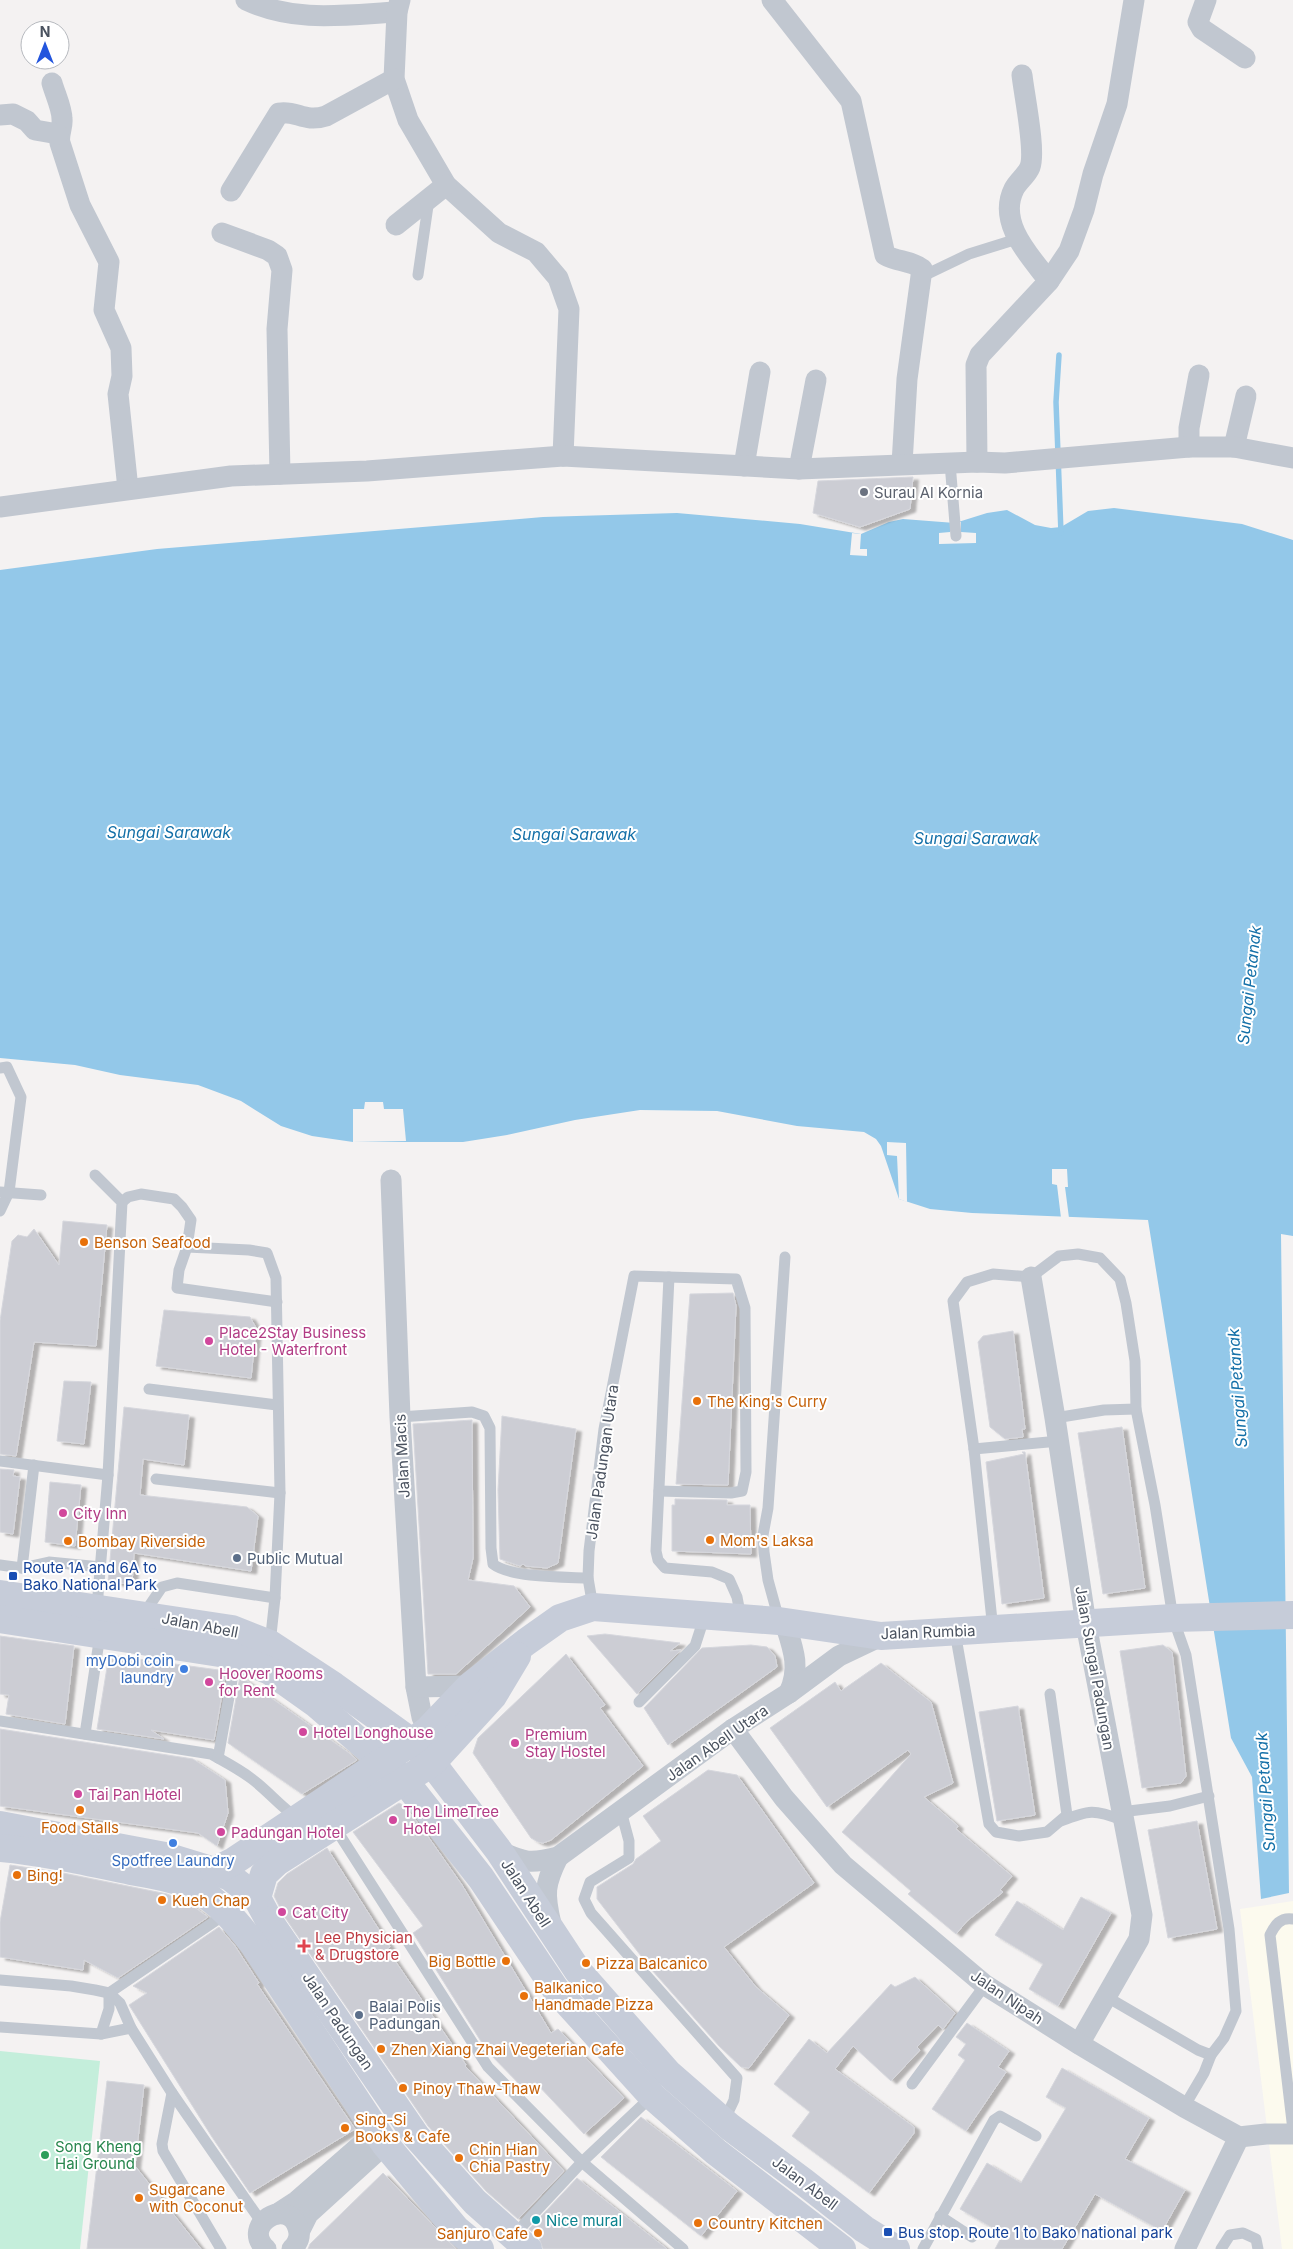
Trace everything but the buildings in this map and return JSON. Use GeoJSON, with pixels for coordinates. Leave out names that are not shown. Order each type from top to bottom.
{"type":"FeatureCollection","features":[{"type":"Feature","properties":{"kind":"main road","name":"Jalan Abell"},"geometry":{"type":"LineString","coordinates":[[0,1594],[97,1607],[232,1629],[270,1644],[334,1686],[420,1736],[432,1763],[498,1851],[578,1970],[668,2073],[724,2121],[864,2229],[896,2249]]}},
{"type":"Feature","properties":{"kind":"main road","name":"Jalan Rumbia"},"geometry":{"type":"LineString","coordinates":[[593,1607],[782,1622],[882,1636],[1203,1616],[1293,1615]]}},
{"type":"Feature","properties":{"kind":"main road"},"geometry":{"type":"LineString","coordinates":[[214,1871],[234,1861],[420,1736],[470,1686],[560,1618],[593,1607]]}},
{"type":"Feature","properties":{"kind":"main road","name":"Jalan Abell"},"geometry":{"type":"LineString","coordinates":[[0,1619],[226,1654],[270,1671],[315,1703],[404,1780],[481,1878],[556,1990],[652,2096],[716,2152],[842,2249]]}},
{"type":"Feature","properties":{"kind":"main road"},"geometry":{"type":"LineString","coordinates":[[257,1898],[264,1874],[277,1862],[432,1763],[493,1696],[526,1642]]}},
{"type":"Feature","properties":{"kind":"main road","name":"Jalan Padungan"},"geometry":{"type":"LineString","coordinates":[[0,1825],[165,1856],[230,1877],[257,1898],[271,1924],[416,2136],[475,2202],[520,2242]]}},
{"type":"Feature","properties":{"kind":"main road","name":"Jalan Padungan"},"geometry":{"type":"LineString","coordinates":[[0,1848],[98,1864],[160,1877],[194,1888],[227,1913],[254,1946],[381,2138],[456,2229],[480,2249]]}},
{"type":"Feature","properties":{"kind":"street"},"geometry":{"type":"LineString","coordinates":[[246,0],[261,7],[304,17],[398,6],[394,79],[408,120],[446,185],[499,233],[536,252],[558,278],[569,309],[563,456]]}},
{"type":"Feature","properties":{"kind":"street"},"geometry":{"type":"LineString","coordinates":[[772,0],[851,102],[885,255],[891,259],[916,264],[922,269],[907,379],[902,464]]}},
{"type":"Feature","properties":{"kind":"street"},"geometry":{"type":"LineString","coordinates":[[977,462],[976,364],[980,355],[1049,280],[1069,251],[1084,210],[1093,174],[1117,104],[1134,0]]}},
{"type":"Feature","properties":{"kind":"street"},"geometry":{"type":"LineString","coordinates":[[1206,0],[1198,22],[1202,29],[1244,58]]}},
{"type":"Feature","properties":{"kind":"street"},"geometry":{"type":"LineString","coordinates":[[1022,75],[1031,138],[1030,166],[1014,189],[1010,206],[1011,221],[1017,239],[1049,280]]}},
{"type":"Feature","properties":{"kind":"street"},"geometry":{"type":"LineString","coordinates":[[231,191],[279,113],[286,112],[315,119],[326,116],[394,79]]}},
{"type":"Feature","properties":{"kind":"street"},"geometry":{"type":"LineString","coordinates":[[52,83],[62,115],[58,134],[80,205],[109,262],[104,310],[121,348],[122,376],[118,394],[128,489]]}},
{"type":"Feature","properties":{"kind":"street"},"geometry":{"type":"LineString","coordinates":[[0,115],[13,114],[28,121],[35,130],[58,134]]}},
{"type":"Feature","properties":{"kind":"street"},"geometry":{"type":"LineString","coordinates":[[396,225],[446,185]]}},
{"type":"Feature","properties":{"kind":"street"},"geometry":{"type":"LineString","coordinates":[[222,233],[268,250],[277,256],[282,270],[277,329],[280,474]]}},
{"type":"Feature","properties":{"kind":"street"},"geometry":{"type":"LineString","coordinates":[[744,466],[760,372]]}},
{"type":"Feature","properties":{"kind":"street"},"geometry":{"type":"LineString","coordinates":[[1190,447],[1189,428],[1199,375]]}},
{"type":"Feature","properties":{"kind":"street"},"geometry":{"type":"LineString","coordinates":[[799,469],[816,380]]}},
{"type":"Feature","properties":{"kind":"street"},"geometry":{"type":"LineString","coordinates":[[1234,447],[1246,396]]}},
{"type":"Feature","properties":{"kind":"street"},"geometry":{"type":"LineString","coordinates":[[0,507],[231,476],[367,471],[563,456],[799,469],[902,464],[1005,463],[1190,447],[1234,447],[1293,458]]}},
{"type":"Feature","properties":{"kind":"street","name":"Jalan Macis"},"geometry":{"type":"LineString","coordinates":[[391,1180],[400,1417],[416,1688],[422,1717],[420,1736]]}},
{"type":"Feature","properties":{"kind":"street","name":"Jalan Sungai Padungan"},"geometry":{"type":"LineString","coordinates":[[1031,1277],[1059,1441],[1086,1624],[1142,1924],[1139,1939],[1079,2044]]}},
{"type":"Feature","properties":{"kind":"street"},"geometry":{"type":"LineString","coordinates":[[782,1622],[797,1669],[796,1680],[789,1693]]}},
{"type":"Feature","properties":{"kind":"street","name":"Jalan Abell Utara"},"geometry":{"type":"LineString","coordinates":[[558,1857],[734,1729],[789,1693],[839,1656],[882,1636]]}},
{"type":"Feature","properties":{"kind":"street"},"geometry":{"type":"LineString","coordinates":[[416,1688],[470,1686]]}},
{"type":"Feature","properties":{"kind":"street","name":"Jalan Nipah"},"geometry":{"type":"LineString","coordinates":[[734,1729],[784,1798],[843,1865],[985,1985],[1184,2107],[1239,2137]]}},
{"type":"Feature","properties":{"kind":"street"},"geometry":{"type":"LineString","coordinates":[[498,1851],[518,1860],[535,1863],[558,1857]]}},
{"type":"Feature","properties":{"kind":"street"},"geometry":{"type":"LineString","coordinates":[[553,1934],[546,1884],[558,1857]]}},
{"type":"Feature","properties":{"kind":"street"},"geometry":{"type":"LineString","coordinates":[[1187,2248],[1239,2137],[1293,2134]]}},
{"type":"Feature","properties":{"kind":"street"},"geometry":{"type":"LineString","coordinates":[[263,2235],[297,2201],[381,2138]]}},
{"type":"Feature","properties":{"kind":"street"},"geometry":{"type":"LineString","coordinates":[[296,2241],[308,2214],[381,2138]]}},
{"type":"Feature","properties":{"kind":"street"},"geometry":{"type":"LineString","coordinates":[[263,2235],[290,2216],[298,2226],[296,2241]]}},
{"type":"Feature","properties":{"kind":"lane"},"geometry":{"type":"LineString","coordinates":[[418,275],[429,199]]}},
{"type":"Feature","properties":{"kind":"lane"},"geometry":{"type":"LineString","coordinates":[[922,277],[969,254],[1017,239]]}},
{"type":"Feature","properties":{"kind":"lane"},"geometry":{"type":"LineString","coordinates":[[950,463],[956,536]]}},
{"type":"Feature","properties":{"kind":"lane"},"geometry":{"type":"LineString","coordinates":[[0,1068],[7,1067],[21,1098],[5,1192],[0,1210]]}},
{"type":"Feature","properties":{"kind":"lane"},"geometry":{"type":"LineString","coordinates":[[95,1175],[122,1202]]}},
{"type":"Feature","properties":{"kind":"lane"},"geometry":{"type":"LineString","coordinates":[[5,1192],[41,1195]]}},
{"type":"Feature","properties":{"kind":"lane"},"geometry":{"type":"LineString","coordinates":[[97,1607],[108,1475],[122,1202],[128,1197],[142,1194],[174,1199],[182,1206],[191,1220],[188,1247],[179,1270],[177,1288],[276,1302]]}},
{"type":"Feature","properties":{"kind":"lane"},"geometry":{"type":"LineString","coordinates":[[188,1247],[250,1250],[267,1254],[276,1278],[280,1494],[275,1598],[270,1644]]}},
{"type":"Feature","properties":{"kind":"lane"},"geometry":{"type":"LineString","coordinates":[[993,1630],[974,1449],[953,1301],[967,1282],[993,1274],[1031,1277],[1059,1256],[1078,1254],[1100,1258],[1120,1279],[1135,1361],[1136,1409],[1156,1504],[1173,1618],[1186,1655],[1229,1929],[1236,2011],[1224,2038],[1211,2054],[1204,2073],[1184,2107]]}},
{"type":"Feature","properties":{"kind":"lane"},"geometry":{"type":"LineString","coordinates":[[782,1622],[775,1611],[768,1580],[763,1535],[768,1508],[785,1257]]}},
{"type":"Feature","properties":{"kind":"lane","name":"Jalan Padungan Utara"},"geometry":{"type":"LineString","coordinates":[[593,1607],[588,1578],[589,1552],[604,1429],[634,1276],[736,1279],[740,1286],[745,1308],[746,1472],[742,1490],[731,1493],[660,1491]]}},
{"type":"Feature","properties":{"kind":"lane"},"geometry":{"type":"LineString","coordinates":[[669,1277],[658,1560],[664,1568],[712,1572],[729,1579],[737,1597],[741,1618]]}},
{"type":"Feature","properties":{"kind":"lane"},"geometry":{"type":"LineString","coordinates":[[149,1389],[277,1405]]}},
{"type":"Feature","properties":{"kind":"lane"},"geometry":{"type":"LineString","coordinates":[[1055,1418],[1104,1410],[1136,1409]]}},
{"type":"Feature","properties":{"kind":"lane"},"geometry":{"type":"LineString","coordinates":[[400,1417],[472,1412],[484,1416],[490,1428],[491,1548],[493,1564],[499,1569],[539,1576],[588,1578]]}},
{"type":"Feature","properties":{"kind":"lane"},"geometry":{"type":"LineString","coordinates":[[974,1449],[1059,1441]]}},
{"type":"Feature","properties":{"kind":"lane"},"geometry":{"type":"LineString","coordinates":[[0,1461],[108,1475]]}},
{"type":"Feature","properties":{"kind":"lane"},"geometry":{"type":"LineString","coordinates":[[22,1568],[34,1465]]}},
{"type":"Feature","properties":{"kind":"lane"},"geometry":{"type":"LineString","coordinates":[[156,1479],[280,1494]]}},
{"type":"Feature","properties":{"kind":"lane"},"geometry":{"type":"LineString","coordinates":[[0,1565],[22,1568],[49,1562],[100,1567]]}},
{"type":"Feature","properties":{"kind":"lane"},"geometry":{"type":"LineString","coordinates":[[143,1614],[162,1587],[177,1583],[275,1598]]}},
{"type":"Feature","properties":{"kind":"lane"},"geometry":{"type":"LineString","coordinates":[[639,1702],[695,1646],[705,1615]]}},
{"type":"Feature","properties":{"kind":"lane"},"geometry":{"type":"LineString","coordinates":[[955,1632],[989,1824],[996,1832],[1019,1836],[1047,1832],[1067,1814],[1050,1694]]}},
{"type":"Feature","properties":{"kind":"lane"},"geometry":{"type":"LineString","coordinates":[[86,1734],[100,1635]]}},
{"type":"Feature","properties":{"kind":"lane"},"geometry":{"type":"LineString","coordinates":[[218,1758],[236,1658]]}},
{"type":"Feature","properties":{"kind":"lane"},"geometry":{"type":"LineString","coordinates":[[0,1721],[211,1754],[253,1780],[280,1807],[298,1819]]}},
{"type":"Feature","properties":{"kind":"lane"},"geometry":{"type":"LineString","coordinates":[[1057,1823],[1084,1812],[1100,1812],[1122,1816],[1209,1796]]}},
{"type":"Feature","properties":{"kind":"lane"},"geometry":{"type":"LineString","coordinates":[[621,1811],[629,1841],[629,1858],[590,1882],[584,1899],[590,1913],[737,2078],[734,2100],[724,2121]]}},
{"type":"Feature","properties":{"kind":"lane"},"geometry":{"type":"LineString","coordinates":[[334,1826],[488,2067],[582,2162],[683,2249]]}},
{"type":"Feature","properties":{"kind":"lane"},"geometry":{"type":"LineString","coordinates":[[109,1993],[227,1913]]}},
{"type":"Feature","properties":{"kind":"lane"},"geometry":{"type":"LineString","coordinates":[[1293,1919],[1288,1918],[1276,1923],[1270,1935],[1293,2130]]}},
{"type":"Feature","properties":{"kind":"lane"},"geometry":{"type":"LineString","coordinates":[[0,1980],[71,1986],[109,1993],[120,2002],[131,2028],[263,2235]]}},
{"type":"Feature","properties":{"kind":"lane"},"geometry":{"type":"LineString","coordinates":[[912,2084],[985,1985]]}},
{"type":"Feature","properties":{"kind":"lane"},"geometry":{"type":"LineString","coordinates":[[100,2034],[109,2009],[109,1993]]}},
{"type":"Feature","properties":{"kind":"lane"},"geometry":{"type":"LineString","coordinates":[[1107,1997],[1198,2050],[1211,2054]]}},
{"type":"Feature","properties":{"kind":"lane"},"geometry":{"type":"LineString","coordinates":[[0,2026],[100,2034],[131,2028]]}},
{"type":"Feature","properties":{"kind":"lane"},"geometry":{"type":"LineString","coordinates":[[172,2093],[162,2144],[163,2151],[222,2249]]}},
{"type":"Feature","properties":{"kind":"lane"},"geometry":{"type":"LineString","coordinates":[[520,2242],[582,2162],[652,2096]]}},
{"type":"Feature","properties":{"kind":"lane"},"geometry":{"type":"LineString","coordinates":[[923,2249],[994,2120],[1000,2116],[1036,2136]]}},
{"type":"Feature","properties":{"kind":"lane"},"geometry":{"type":"LineString","coordinates":[[940,2216],[972,2238]]}},
{"type":"Feature","properties":{"kind":"lane"},"geometry":{"type":"LineString","coordinates":[[1221,2249],[1230,2235],[1243,2233],[1256,2239],[1258,2249]]}},
{"type":"Feature","properties":{"kind":"shaded area"},"geometry":{"type":"Polygon","coordinates":[[[1293,1901],[1293,2249],[1282,2249],[1240,1909],[1293,1901]]]}},
{"type":"Feature","properties":{"kind":"green space","name":"Song Kheng Hai Ground"},"geometry":{"type":"Polygon","coordinates":[[[0,2051],[100,2061],[80,2249],[0,2249],[0,2051]]]}},
{"type":"Feature","properties":{"kind":"water","name":"Sungai Sarawak"},"geometry":{"type":"Polygon","coordinates":[[[1114,508],[1242,524],[1293,540],[1293,1236],[1281,1234],[1289,1893],[1261,1899],[1252,1777],[1231,1738],[1148,1220],[972,1213],[930,1209],[899,1199],[881,1146],[876,1139],[864,1132],[797,1126],[717,1111],[640,1110],[575,1120],[507,1135],[463,1142],[353,1142],[312,1136],[281,1126],[241,1101],[198,1085],[120,1075],[75,1065],[0,1058],[0,570],[157,549],[543,517],[677,513],[800,524],[861,534],[889,522],[903,519],[955,523],[987,513],[1007,510],[1035,525],[1051,528],[1061,527],[1088,511],[1114,508]]]}},
{"type":"Feature","properties":{"kind":"pier"},"geometry":{"type":"Polygon","coordinates":[[[961,522],[961,532],[976,533],[976,543],[939,544],[939,533],[950,532],[950,523],[961,522]]]}},
{"type":"Feature","properties":{"kind":"pier"},"geometry":{"type":"Polygon","coordinates":[[[852,533],[861,534],[860,549],[867,549],[867,556],[850,555],[852,533]]]}},
{"type":"Feature","properties":{"kind":"pier"},"geometry":{"type":"Polygon","coordinates":[[[365,1102],[383,1102],[384,1109],[403,1109],[406,1141],[353,1142],[353,1109],[364,1109],[365,1102]]]}},
{"type":"Feature","properties":{"kind":"pier"},"geometry":{"type":"Polygon","coordinates":[[[887,1142],[906,1143],[907,1202],[899,1199],[897,1156],[887,1155],[887,1142]]]}},
{"type":"Feature","properties":{"kind":"pier"},"geometry":{"type":"Polygon","coordinates":[[[1052,1169],[1067,1169],[1068,1187],[1065,1187],[1069,1218],[1061,1218],[1057,1185],[1052,1184],[1052,1169]]]}},
{"type":"Feature","properties":{"kind":"waterway"},"geometry":{"type":"LineString","coordinates":[[1059,355],[1056,402],[1061,533]]}},
{"type":"Feature","properties":{"kind":"place","name":"Surau Al Kornia"},"geometry":{"type":"Point","coordinates":[864,492]}},
{"type":"Feature","properties":{"kind":"place","name":"Benson Seafood"},"geometry":{"type":"Point","coordinates":[84,1242]}},
{"type":"Feature","properties":{"kind":"place","name":"Place2Stay Business Hotel - Waterfront"},"geometry":{"type":"Point","coordinates":[209,1341]}},
{"type":"Feature","properties":{"kind":"place","name":"The King's Curry"},"geometry":{"type":"Point","coordinates":[697,1401]}},
{"type":"Feature","properties":{"kind":"place","name":"City Inn"},"geometry":{"type":"Point","coordinates":[63,1513]}},
{"type":"Feature","properties":{"kind":"place","name":"Mom's Laksa"},"geometry":{"type":"Point","coordinates":[710,1540]}},
{"type":"Feature","properties":{"kind":"place","name":"Bombay Riverside"},"geometry":{"type":"Point","coordinates":[68,1541]}},
{"type":"Feature","properties":{"kind":"place","name":"Public Mutual"},"geometry":{"type":"Point","coordinates":[237,1558]}},
{"type":"Feature","properties":{"kind":"place","name":"Route 1A and 6A to Bako National Park"},"geometry":{"type":"Point","coordinates":[13,1576]}},
{"type":"Feature","properties":{"kind":"place","name":"myDobi coin laundry"},"geometry":{"type":"Point","coordinates":[184,1669]}},
{"type":"Feature","properties":{"kind":"place","name":"Hoover Rooms for Rent"},"geometry":{"type":"Point","coordinates":[209,1682]}},
{"type":"Feature","properties":{"kind":"place","name":"Hotel Longhouse"},"geometry":{"type":"Point","coordinates":[303,1732]}},
{"type":"Feature","properties":{"kind":"place","name":"Premium Stay Hostel"},"geometry":{"type":"Point","coordinates":[515,1743]}},
{"type":"Feature","properties":{"kind":"place","name":"Tai Pan Hotel"},"geometry":{"type":"Point","coordinates":[78,1794]}},
{"type":"Feature","properties":{"kind":"place","name":"Food Stalls"},"geometry":{"type":"Point","coordinates":[80,1810]}},
{"type":"Feature","properties":{"kind":"place","name":"The LimeTree Hotel"},"geometry":{"type":"Point","coordinates":[393,1820]}},
{"type":"Feature","properties":{"kind":"place","name":"Padungan Hotel"},"geometry":{"type":"Point","coordinates":[221,1832]}},
{"type":"Feature","properties":{"kind":"place","name":"Spotfree Laundry"},"geometry":{"type":"Point","coordinates":[173,1843]}},
{"type":"Feature","properties":{"kind":"place","name":"Bing!"},"geometry":{"type":"Point","coordinates":[17,1875]}},
{"type":"Feature","properties":{"kind":"place","name":"Kueh Chap"},"geometry":{"type":"Point","coordinates":[162,1900]}},
{"type":"Feature","properties":{"kind":"place","name":"Cat City"},"geometry":{"type":"Point","coordinates":[282,1912]}},
{"type":"Feature","properties":{"kind":"place","name":"Lee Physician & Drugstore"},"geometry":{"type":"Point","coordinates":[304,1946]}},
{"type":"Feature","properties":{"kind":"place","name":"Big Bottle"},"geometry":{"type":"Point","coordinates":[506,1961]}},
{"type":"Feature","properties":{"kind":"place","name":"Pizza Balcanico"},"geometry":{"type":"Point","coordinates":[586,1963]}},
{"type":"Feature","properties":{"kind":"place","name":"Balkanico Handmade Pizza"},"geometry":{"type":"Point","coordinates":[524,1996]}},
{"type":"Feature","properties":{"kind":"place","name":"Balai Polis Padungan"},"geometry":{"type":"Point","coordinates":[359,2015]}},
{"type":"Feature","properties":{"kind":"place","name":"Zhen Xiang Zhai Vegeterian Cafe"},"geometry":{"type":"Point","coordinates":[381,2049]}},
{"type":"Feature","properties":{"kind":"place","name":"Pinoy Thaw-Thaw"},"geometry":{"type":"Point","coordinates":[403,2088]}},
{"type":"Feature","properties":{"kind":"place","name":"Sing-Si Books & Cafe"},"geometry":{"type":"Point","coordinates":[345,2128]}},
{"type":"Feature","properties":{"kind":"place","name":"Song Kheng Hai Ground"},"geometry":{"type":"Point","coordinates":[45,2155]}},
{"type":"Feature","properties":{"kind":"place","name":"Chin Hian Chia Pastry"},"geometry":{"type":"Point","coordinates":[459,2158]}},
{"type":"Feature","properties":{"kind":"place","name":"Sugarcane with Coconut"},"geometry":{"type":"Point","coordinates":[139,2198]}},
{"type":"Feature","properties":{"kind":"place","name":"Nice mural"},"geometry":{"type":"Point","coordinates":[536,2220]}},
{"type":"Feature","properties":{"kind":"place","name":"Country Kitchen"},"geometry":{"type":"Point","coordinates":[698,2223]}},
{"type":"Feature","properties":{"kind":"place","name":"Bus stop. Route 1 to Bako national park"},"geometry":{"type":"Point","coordinates":[888,2232]}},
{"type":"Feature","properties":{"kind":"place","name":"Sanjuro Cafe"},"geometry":{"type":"Point","coordinates":[538,2233]}},
{"type":"Feature","properties":{"kind":"water label","name":"Sungai Petanak"},"geometry":{"type":"Point","coordinates":[1249,985]}},
{"type":"Feature","properties":{"kind":"water label","name":"Sungai Petanak"},"geometry":{"type":"Point","coordinates":[1237,1388]}},
{"type":"Feature","properties":{"kind":"water label","name":"Sungai Petanak"},"geometry":{"type":"Point","coordinates":[1265,1792]}}]}
